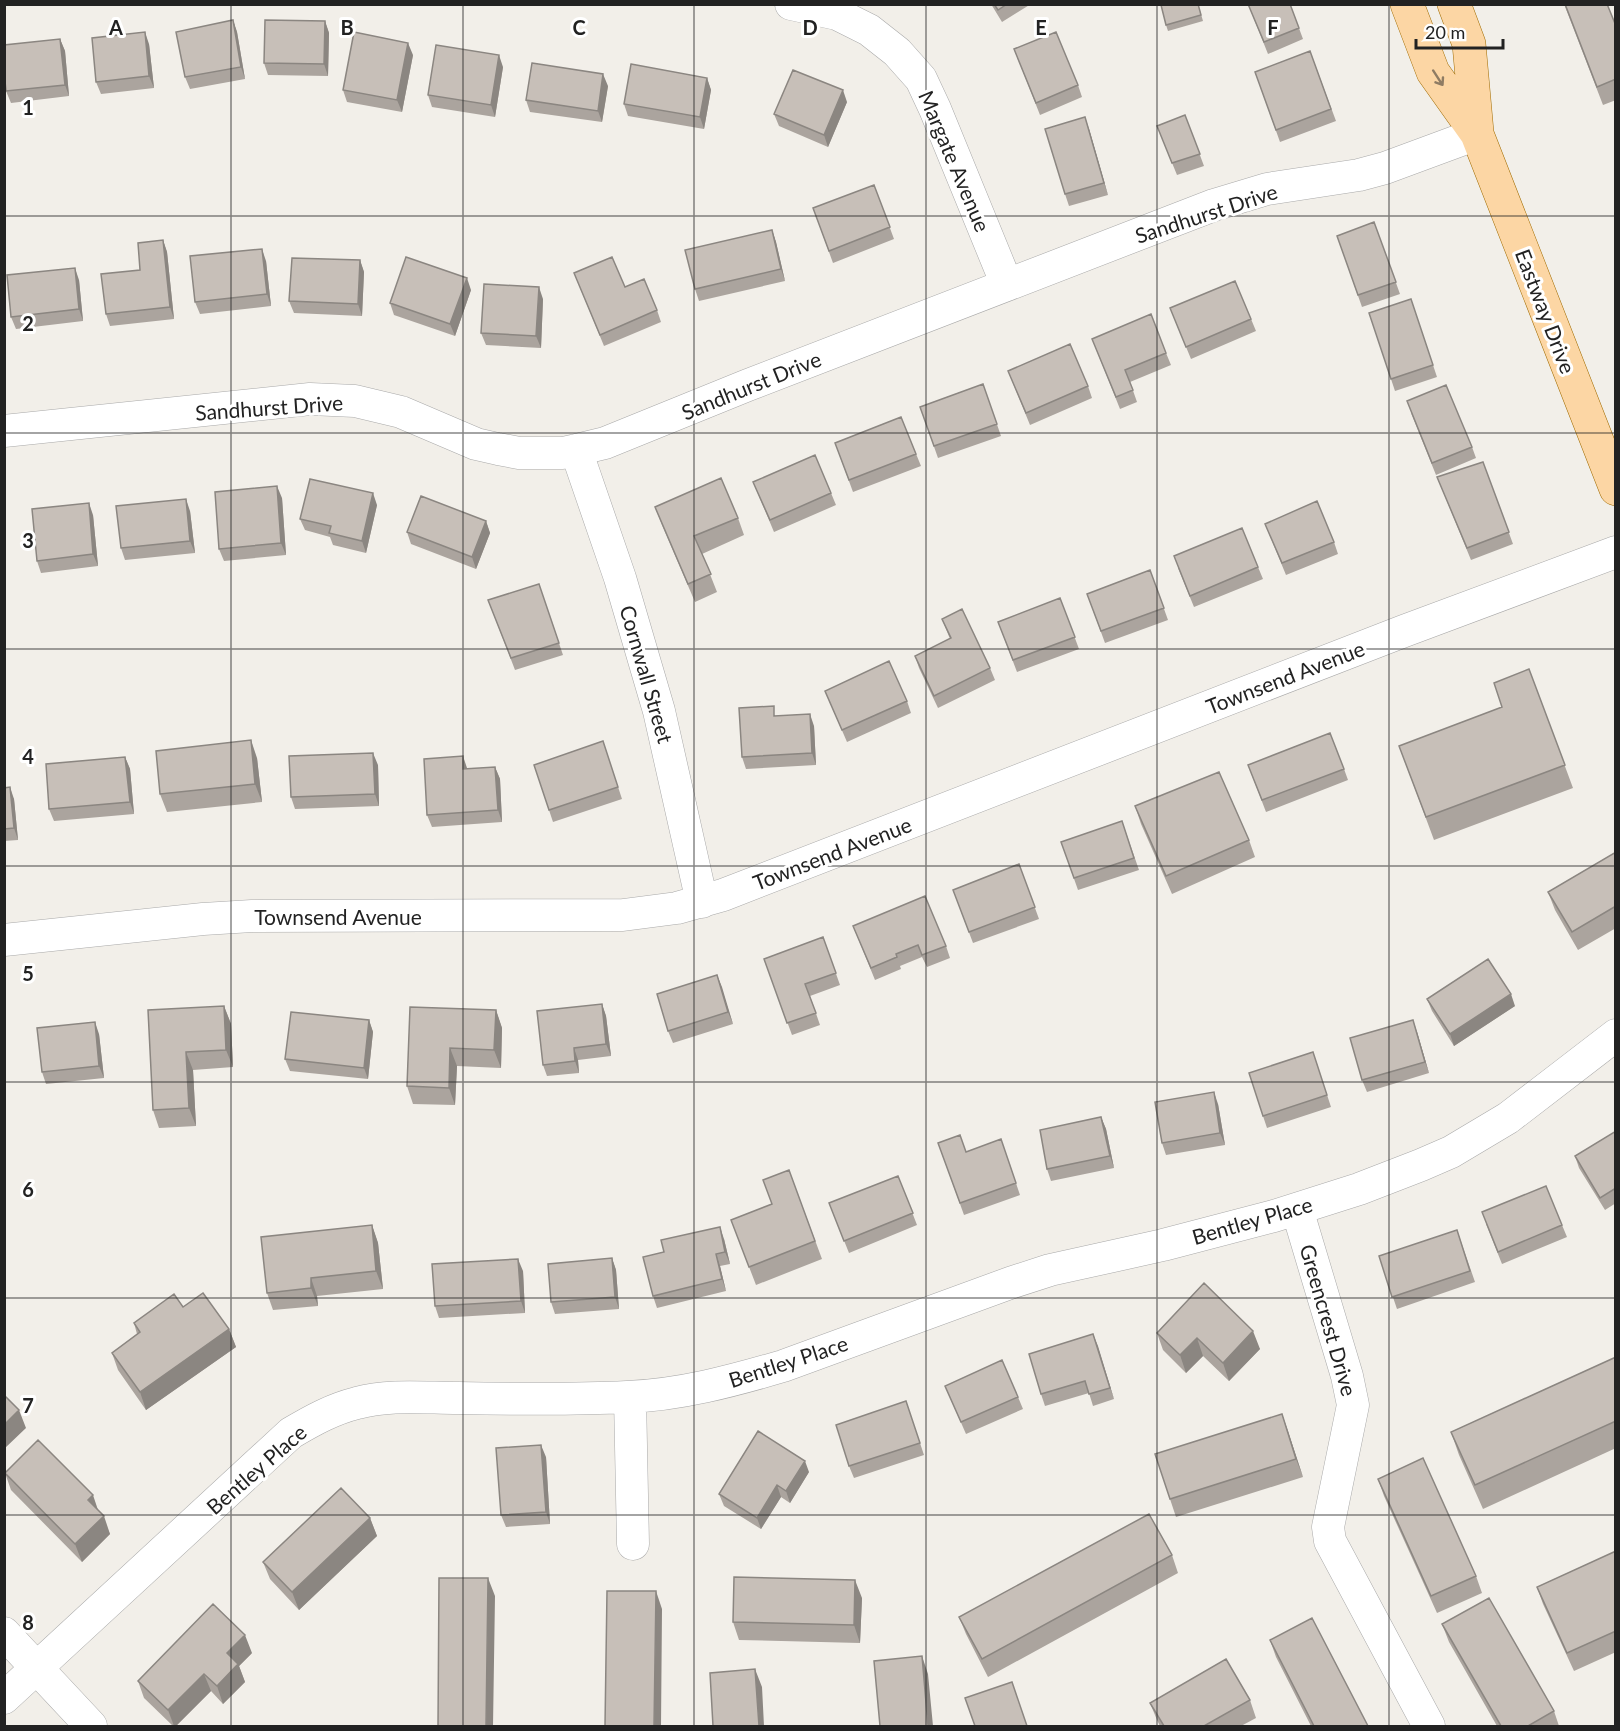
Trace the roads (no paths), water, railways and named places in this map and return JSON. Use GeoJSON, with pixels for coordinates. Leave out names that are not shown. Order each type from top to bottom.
{"type":"FeatureCollection","features":[{"type":"Feature","properties":{"kind":"main road","name":"Eastway Drive"},"geometry":{"type":"LineString","coordinates":[[1407,4],[1433,72],[1477,134],[1616,489]]}},
{"type":"Feature","properties":{"kind":"main road","name":"Eastway Drive"},"geometry":{"type":"LineString","coordinates":[[1454,4],[1469,44],[1477,134]]}},
{"type":"Feature","properties":{"kind":"street","name":"Margate Avenue"},"geometry":{"type":"LineString","coordinates":[[791,4],[837,14],[869,30],[897,52],[921,79],[1007,285]]}},
{"type":"Feature","properties":{"kind":"street","name":"Sandhurst Drive"},"geometry":{"type":"LineString","coordinates":[[4,431],[321,400],[355,401],[401,411],[476,444],[498,450],[519,453],[563,453],[606,443],[736,390],[1214,205],[1267,189],[1359,175],[1477,134]]}},
{"type":"Feature","properties":{"kind":"street","name":"Cornwall Street"},"geometry":{"type":"LineString","coordinates":[[576,450],[620,578],[659,711],[702,902]]}},
{"type":"Feature","properties":{"kind":"street","name":"Townsend Avenue"},"geometry":{"type":"LineString","coordinates":[[4,940],[252,916],[623,915],[677,908],[702,902],[723,896],[1404,631],[1616,552]]}},
{"type":"Feature","properties":{"kind":"street","name":"Bentley Place"},"geometry":{"type":"LineString","coordinates":[[4,1698],[291,1433],[324,1414],[360,1402],[400,1398],[630,1397],[745,1378],[1050,1270],[1163,1245],[1297,1209],[1365,1187],[1451,1152],[1508,1118],[1616,1035]]}},
{"type":"Feature","properties":{"kind":"street","name":"Greencrest Drive"},"geometry":{"type":"LineString","coordinates":[[1297,1209],[1352,1391],[1353,1405],[1328,1527],[1330,1540],[1429,1726]]}},
{"type":"Feature","properties":{"kind":"street"},"geometry":{"type":"LineString","coordinates":[[630,1397],[633,1544]]}},
{"type":"Feature","properties":{"kind":"street"},"geometry":{"type":"LineString","coordinates":[[4,1633],[92,1726]]}}]}
